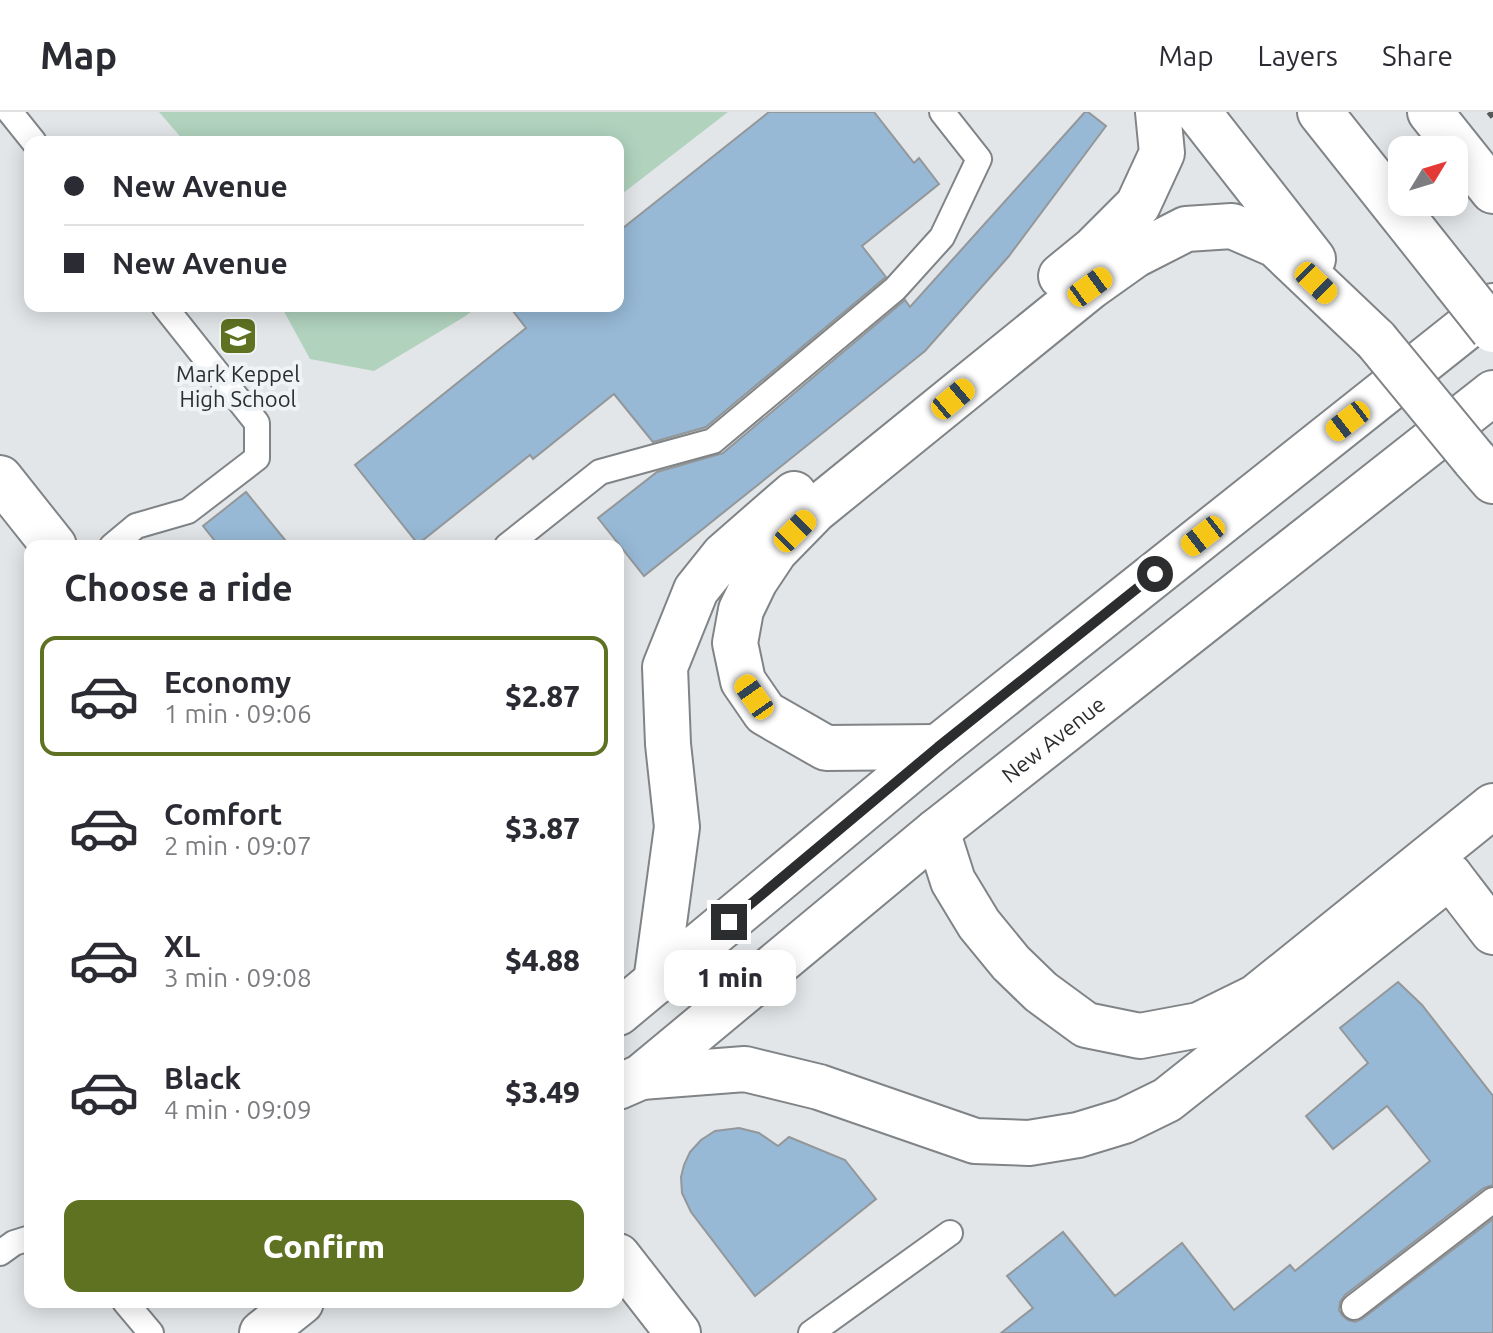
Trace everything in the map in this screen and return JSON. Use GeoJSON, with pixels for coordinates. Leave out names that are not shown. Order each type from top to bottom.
{"type":"FeatureCollection","features":[{"type":"Feature","properties":{"kind":"main road"},"geometry":{"type":"LineString","coordinates":[[656,982],[677,827],[668,744],[665,667],[696,590],[724,555],[1094,249],[1138,205],[1162,153],[1158,112]]}},
{"type":"Feature","properties":{"kind":"main road"},"geometry":{"type":"LineString","coordinates":[[1198,112],[1376,340],[1484,470]]}},
{"type":"Feature","properties":{"kind":"main road"},"geometry":{"type":"LineString","coordinates":[[1320,112],[1493,330]]}},
{"type":"Feature","properties":{"kind":"main road"},"geometry":{"type":"LineString","coordinates":[[1430,112],[1493,191]]}},
{"type":"Feature","properties":{"kind":"main road"},"geometry":{"type":"LineString","coordinates":[[938,747],[826,748],[765,713],[743,681],[735,643],[741,610],[775,551],[815,510],[1090,287],[1135,255],[1186,229],[1232,226],[1276,245],[1376,340]]}},
{"type":"Feature","properties":{"kind":"main road"},"geometry":{"type":"LineString","coordinates":[[624,1008],[938,747],[1493,306]]}},
{"type":"Feature","properties":{"kind":"main road","name":"New Avenue"},"geometry":{"type":"LineString","coordinates":[[629,1082],[937,831],[1493,393]]}},
{"type":"Feature","properties":{"kind":"main road"},"geometry":{"type":"LineString","coordinates":[[0,478],[49,540]]}},
{"type":"Feature","properties":{"kind":"main road"},"geometry":{"type":"LineString","coordinates":[[937,831],[953,881],[979,924],[1011,963],[1041,992],[1086,1025],[1140,1036],[1199,1025],[1256,997],[1493,806]]}},
{"type":"Feature","properties":{"kind":"main road"},"geometry":{"type":"LineString","coordinates":[[629,1082],[745,1069],[819,1087],[975,1141],[1029,1143],[1078,1135],[1124,1121],[1167,1100],[1493,842]]}},
{"type":"Feature","properties":{"kind":"main road"},"geometry":{"type":"LineString","coordinates":[[1450,876],[1493,932]]}},
{"type":"Feature","properties":{"kind":"main road"},"geometry":{"type":"LineString","coordinates":[[624,1264],[678,1333]]}},
{"type":"Feature","properties":{"kind":"main road"},"geometry":{"type":"LineString","coordinates":[[262,1333],[293,1308]]}},
{"type":"Feature","properties":{"kind":"lane"},"geometry":{"type":"LineString","coordinates":[[10,112],[29,136]]}},
{"type":"Feature","properties":{"kind":"lane"},"geometry":{"type":"LineString","coordinates":[[515,540],[600,472],[713,441],[895,289],[942,237],[979,159],[942,112]]}},
{"type":"Feature","properties":{"kind":"lane"},"geometry":{"type":"LineString","coordinates":[[119,540],[136,526],[188,511],[257,458],[257,423],[169,312]]}},
{"type":"Feature","properties":{"kind":"lane"},"geometry":{"type":"LineString","coordinates":[[1354,1307],[1493,1200]]}},
{"type":"Feature","properties":{"kind":"lane"},"geometry":{"type":"LineString","coordinates":[[811,1333],[950,1233]]}},
{"type":"Feature","properties":{"kind":"lane"},"geometry":{"type":"LineString","coordinates":[[0,1253],[24,1240]]}},
{"type":"Feature","properties":{"kind":"lane"},"geometry":{"type":"LineString","coordinates":[[130,1308],[151,1333]]}},
{"type":"Feature","properties":{"kind":"green space"},"geometry":{"type":"Polygon","coordinates":[[[159,112],[728,112],[624,192],[624,136],[180,136],[159,112]]]}},
{"type":"Feature","properties":{"kind":"green space"},"geometry":{"type":"Polygon","coordinates":[[[284,312],[471,312],[374,371],[310,359],[284,312]]]}},
{"type":"Feature","properties":{"kind":"building"},"geometry":{"type":"Polygon","coordinates":[[[769,112],[874,112],[914,163],[919,158],[939,184],[862,246],[886,277],[706,427],[653,442],[614,394],[533,459],[530,455],[423,540],[415,540],[355,465],[526,328],[514,312],[624,312],[624,227],[769,112]]]}},
{"type":"Feature","properties":{"kind":"building"},"geometry":{"type":"Polygon","coordinates":[[[1085,112],[1106,126],[1009,256],[925,351],[644,576],[624,551],[624,540],[615,540],[598,518],[657,472],[723,453],[905,300],[910,307],[1085,112]]]}},
{"type":"Feature","properties":{"kind":"building"},"geometry":{"type":"Polygon","coordinates":[[[246,492],[285,540],[214,540],[203,526],[246,492]]]}},
{"type":"Feature","properties":{"kind":"building"},"geometry":{"type":"Polygon","coordinates":[[[1398,982],[1422,1005],[1493,1096],[1493,1185],[1484,1188],[1345,1295],[1339,1310],[1348,1320],[1355,1322],[1362,1319],[1493,1219],[1493,1333],[1001,1333],[1033,1308],[1007,1276],[1063,1232],[1115,1296],[1182,1243],[1234,1310],[1290,1265],[1295,1271],[1430,1161],[1387,1106],[1333,1149],[1306,1116],[1368,1063],[1340,1028],[1398,982]]]}},
{"type":"Feature","properties":{"kind":"building"},"geometry":{"type":"Polygon","coordinates":[[[739,1128],[759,1133],[778,1146],[789,1137],[845,1160],[876,1199],[755,1296],[691,1212],[682,1193],[681,1177],[690,1152],[715,1131],[739,1128]]]}},
{"type":"Feature","properties":{"kind":"railway"},"geometry":{"type":"LineString","coordinates":[[1489,112],[1493,117]]}},
{"type":"Feature","properties":{"kind":"place","name":"Mark Keppel High School"},"geometry":{"type":"Point","coordinates":[238,336]}},
{"type":"Feature","properties":{"kind":"route"},"geometry":{"type":"LineString","coordinates":[[729,922],[938,747],[1155,574]]}}]}
